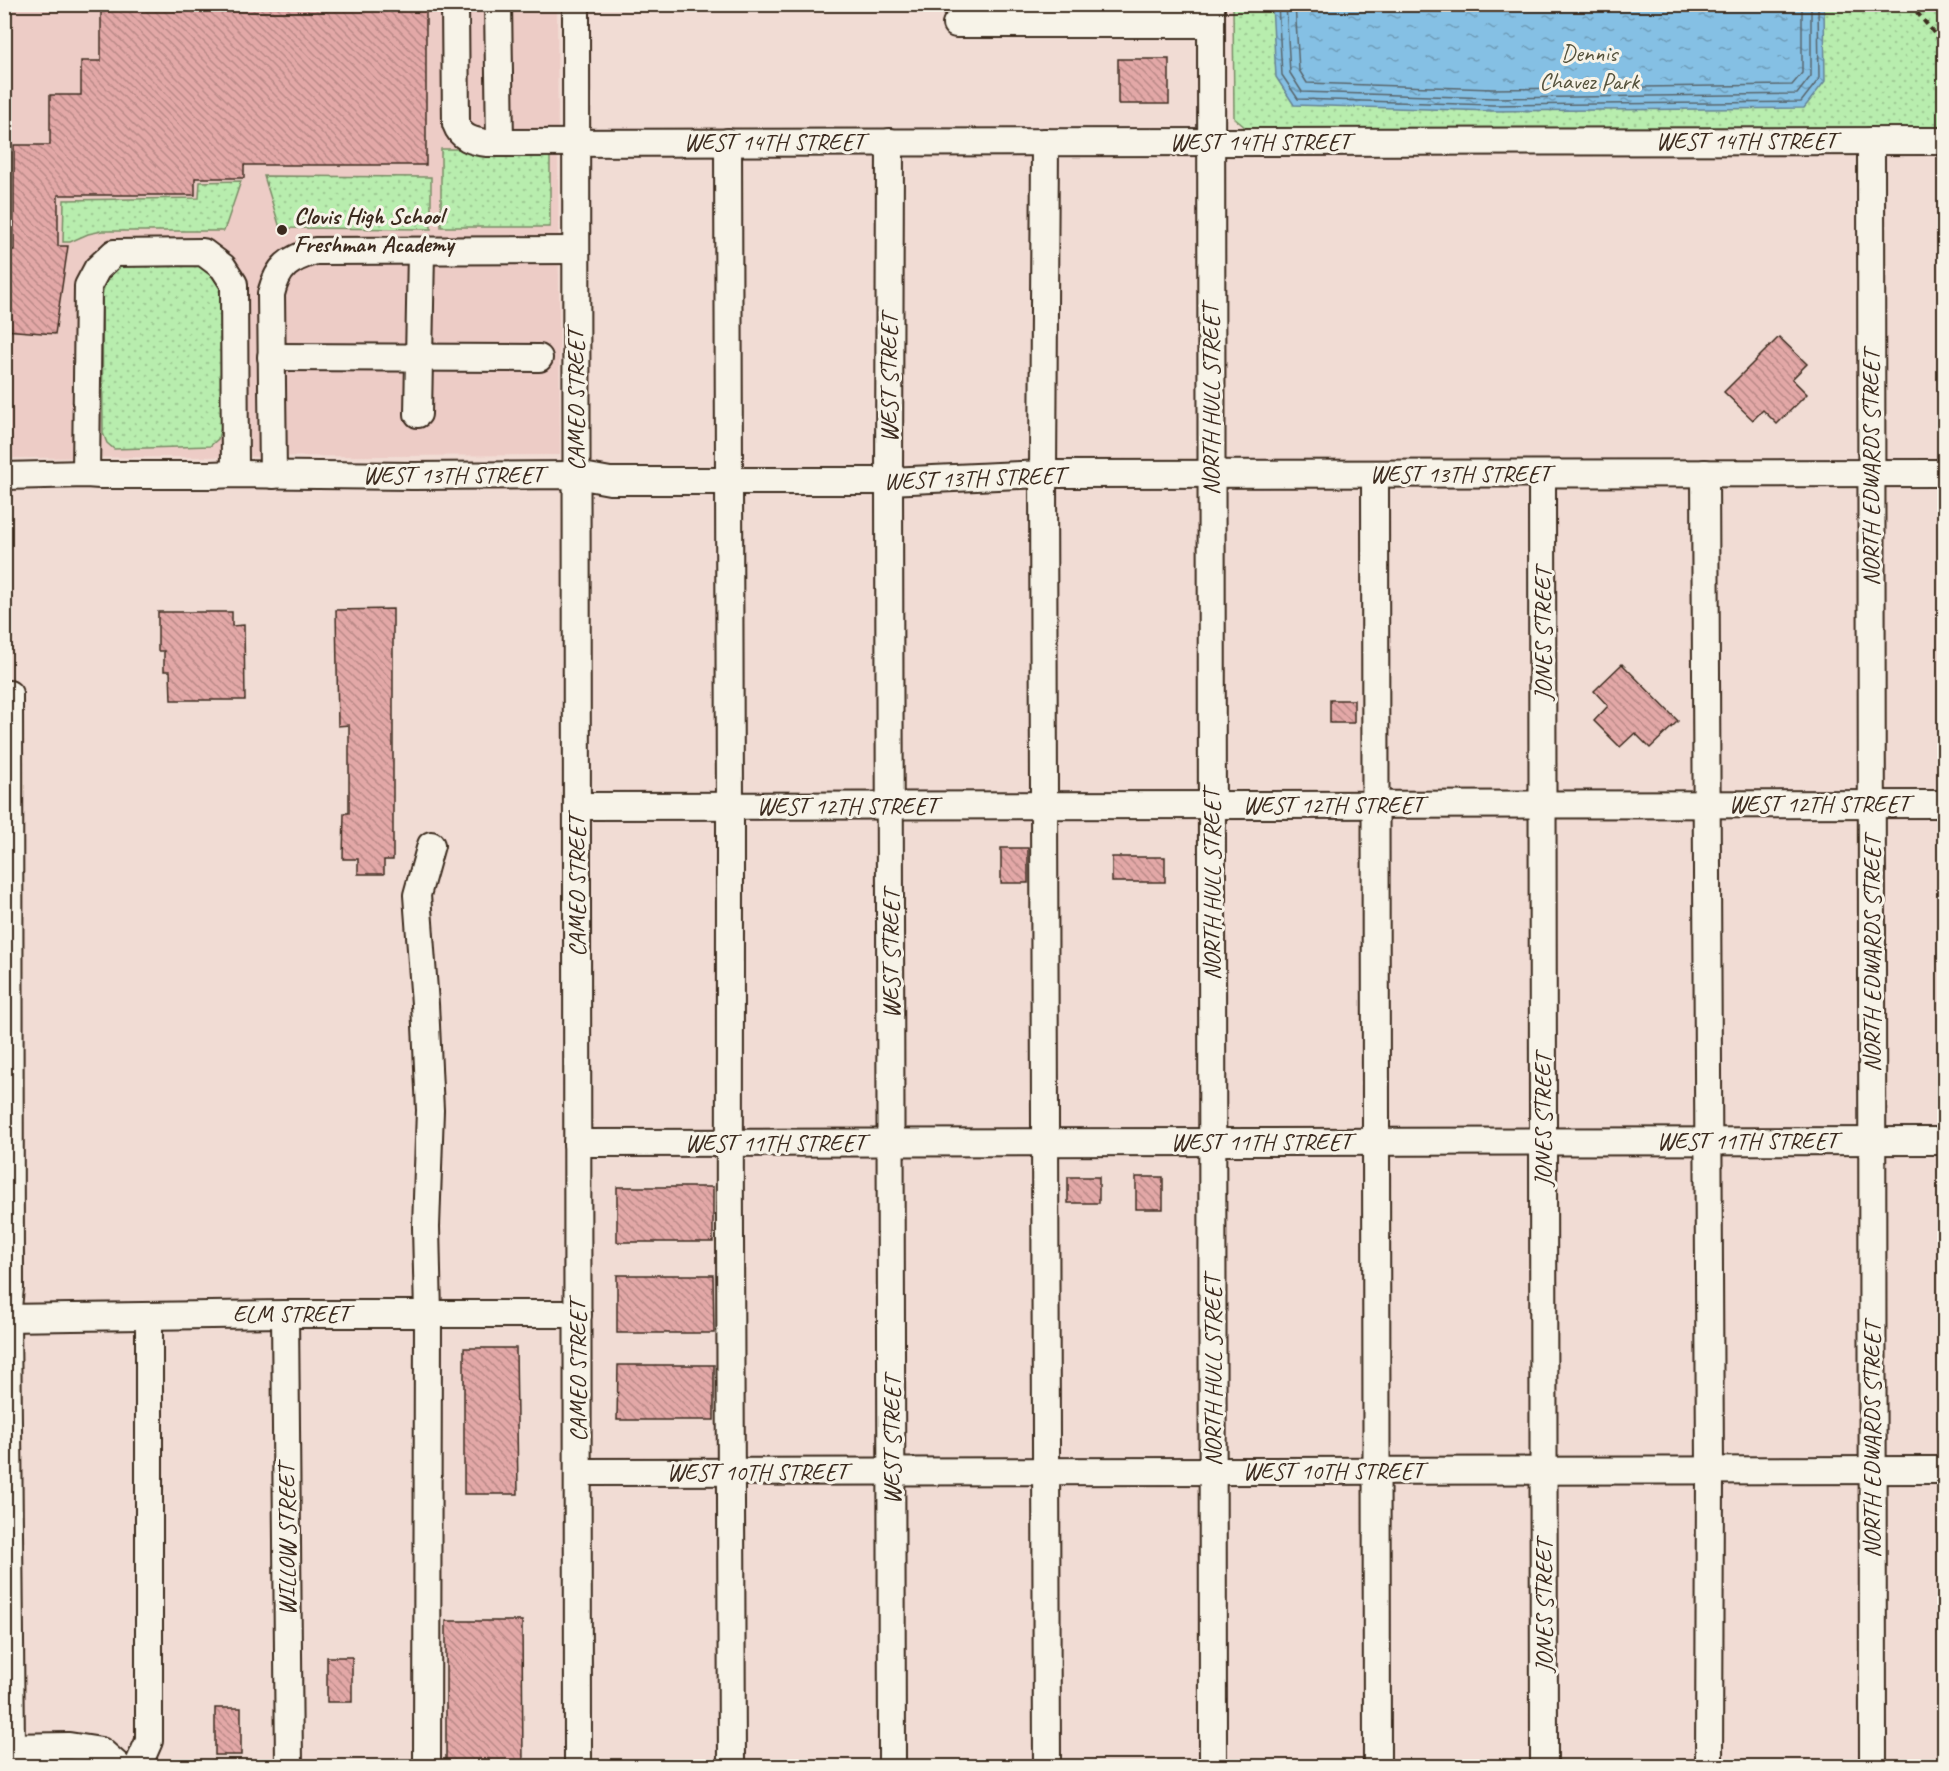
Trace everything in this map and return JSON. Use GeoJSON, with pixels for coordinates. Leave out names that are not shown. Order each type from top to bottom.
{"type":"FeatureCollection","features":[{"type":"Feature","properties":{"kind":"street","name":"WEST 14TH STREET"},"geometry":{"type":"LineString","coordinates":[[455,4],[455,118],[459,132],[471,141],[486,143],[1944,141]]}},
{"type":"Feature","properties":{"kind":"street"},"geometry":{"type":"LineString","coordinates":[[498,4],[500,143]]}},
{"type":"Feature","properties":{"kind":"street","name":"CAMEO STREET"},"geometry":{"type":"LineString","coordinates":[[576,4],[578,1767]]}},
{"type":"Feature","properties":{"kind":"street"},"geometry":{"type":"LineString","coordinates":[[956,24],[1211,14]]}},
{"type":"Feature","properties":{"kind":"street","name":"NORTH HULL STREET"},"geometry":{"type":"LineString","coordinates":[[1211,14],[1213,1767]]}},
{"type":"Feature","properties":{"kind":"street","name":"NORTH EDWARDS STREET"},"geometry":{"type":"LineString","coordinates":[[1871,141],[1873,1767]]}},
{"type":"Feature","properties":{"kind":"street"},"geometry":{"type":"LineString","coordinates":[[728,142],[729,1472],[732,1767]]}},
{"type":"Feature","properties":{"kind":"street","name":"WEST STREET"},"geometry":{"type":"LineString","coordinates":[[890,142],[892,1767]]}},
{"type":"Feature","properties":{"kind":"street"},"geometry":{"type":"LineString","coordinates":[[1046,142],[1043,474],[1046,805],[1047,1767]]}},
{"type":"Feature","properties":{"kind":"street"},"geometry":{"type":"LineString","coordinates":[[418,414],[421,250]]}},
{"type":"Feature","properties":{"kind":"street"},"geometry":{"type":"LineString","coordinates":[[273,475],[271,294],[279,272],[287,263],[315,251],[576,250]]}},
{"type":"Feature","properties":{"kind":"street"},"geometry":{"type":"LineString","coordinates":[[86,474],[88,286],[97,269],[114,253],[203,252],[223,267],[234,284],[235,474]]}},
{"type":"Feature","properties":{"kind":"street"},"geometry":{"type":"LineString","coordinates":[[272,357],[539,358]]}},
{"type":"Feature","properties":{"kind":"street"},"geometry":{"type":"LineString","coordinates":[[1705,473],[1709,1142],[1709,1767]]}},
{"type":"Feature","properties":{"kind":"street","name":"WEST 13TH STREET"},"geometry":{"type":"LineString","coordinates":[[4,476],[86,474],[100,476],[577,475],[610,481],[889,482],[1043,474],[1944,473]]}},
{"type":"Feature","properties":{"kind":"street"},"geometry":{"type":"LineString","coordinates":[[1375,474],[1377,1767]]}},
{"type":"Feature","properties":{"kind":"street","name":"JONES STREET"},"geometry":{"type":"LineString","coordinates":[[1542,474],[1544,1767]]}},
{"type":"Feature","properties":{"kind":"street"},"geometry":{"type":"LineString","coordinates":[[9,694],[7,732],[10,1288],[6,1318],[8,1747],[69,1746],[101,1751],[118,1767]]}},
{"type":"Feature","properties":{"kind":"street","name":"WEST 12TH STREET"},"geometry":{"type":"LineString","coordinates":[[577,806],[1944,804]]}},
{"type":"Feature","properties":{"kind":"street"},"geometry":{"type":"LineString","coordinates":[[427,1767],[428,1314],[426,1227],[429,1110],[425,1004],[417,895],[430,845]]}},
{"type":"Feature","properties":{"kind":"street","name":"WEST 11TH STREET"},"geometry":{"type":"LineString","coordinates":[[577,1143],[1944,1141]]}},
{"type":"Feature","properties":{"kind":"street","name":"ELM STREET"},"geometry":{"type":"LineString","coordinates":[[6,1318],[285,1314],[578,1314]]}},
{"type":"Feature","properties":{"kind":"street","name":"WILLOW STREET"},"geometry":{"type":"LineString","coordinates":[[285,1314],[289,1767]]}},
{"type":"Feature","properties":{"kind":"street"},"geometry":{"type":"LineString","coordinates":[[138,1767],[149,1741],[148,1316]]}},
{"type":"Feature","properties":{"kind":"street","name":"WEST 10TH STREET"},"geometry":{"type":"LineString","coordinates":[[578,1472],[1944,1470]]}},
{"type":"Feature","properties":{"kind":"path"},"geometry":{"type":"LineString","coordinates":[[1910,4],[1944,45]]}},
{"type":"Feature","properties":{"kind":"shaded area","name":"Clovis High School Freshman Academy"},"geometry":{"type":"Polygon","coordinates":[[[4,5],[557,5],[560,455],[5,458],[4,5]]]}},
{"type":"Feature","properties":{"kind":"green space","name":"Dennis Chavez Park"},"geometry":{"type":"Polygon","coordinates":[[[1233,5],[1944,5],[1944,129],[1246,128],[1234,118],[1233,5]]]}},
{"type":"Feature","properties":{"kind":"green space"},"geometry":{"type":"Polygon","coordinates":[[[441,149],[550,149],[550,227],[441,227],[441,149]]]}},
{"type":"Feature","properties":{"kind":"green space"},"geometry":{"type":"Polygon","coordinates":[[[264,176],[431,177],[431,229],[280,228],[264,176]]]}},
{"type":"Feature","properties":{"kind":"green space"},"geometry":{"type":"Polygon","coordinates":[[[241,181],[224,231],[102,231],[70,242],[63,242],[64,200],[199,198],[200,182],[241,181]]]}},
{"type":"Feature","properties":{"kind":"green space"},"geometry":{"type":"Polygon","coordinates":[[[157,262],[199,263],[213,272],[221,284],[221,427],[218,439],[210,446],[114,449],[107,443],[103,433],[102,296],[106,280],[114,270],[124,265],[157,262]]]}},
{"type":"Feature","properties":{"kind":"water","name":"Dennis Chavez Park"},"geometry":{"type":"Polygon","coordinates":[[[1272,5],[1824,5],[1825,81],[1804,108],[1493,111],[1294,105],[1276,77],[1272,5]]]}},
{"type":"Feature","properties":{"kind":"building"},"geometry":{"type":"Polygon","coordinates":[[[101,4],[426,4],[426,165],[244,165],[244,178],[195,178],[195,195],[58,195],[58,246],[68,246],[55,334],[4,330],[4,250],[14,250],[14,145],[50,145],[50,95],[81,95],[81,61],[101,61],[101,4]]]}},
{"type":"Feature","properties":{"kind":"building"},"geometry":{"type":"Polygon","coordinates":[[[1118,59],[1169,59],[1169,104],[1118,104],[1118,59]]]}},
{"type":"Feature","properties":{"kind":"building"},"geometry":{"type":"Polygon","coordinates":[[[1779,337],[1807,364],[1792,379],[1807,394],[1777,424],[1763,410],[1753,420],[1724,392],[1779,337]]]}},
{"type":"Feature","properties":{"kind":"building"},"geometry":{"type":"Polygon","coordinates":[[[393,609],[393,860],[384,860],[384,874],[358,874],[358,859],[343,859],[344,813],[349,813],[349,725],[338,726],[336,610],[393,609]]]}},
{"type":"Feature","properties":{"kind":"building"},"geometry":{"type":"Polygon","coordinates":[[[158,612],[232,612],[232,626],[244,625],[245,700],[171,700],[170,671],[164,671],[164,651],[158,651],[158,612]]]}},
{"type":"Feature","properties":{"kind":"building"},"geometry":{"type":"Polygon","coordinates":[[[1622,664],[1678,721],[1650,748],[1635,733],[1620,747],[1594,721],[1608,706],[1594,691],[1622,664]]]}},
{"type":"Feature","properties":{"kind":"building"},"geometry":{"type":"Polygon","coordinates":[[[1330,700],[1354,700],[1354,723],[1330,723],[1330,700]]]}},
{"type":"Feature","properties":{"kind":"building"},"geometry":{"type":"Polygon","coordinates":[[[1001,848],[1028,848],[1028,883],[1001,883],[1001,848]]]}},
{"type":"Feature","properties":{"kind":"building"},"geometry":{"type":"Polygon","coordinates":[[[1112,857],[1165,857],[1165,882],[1112,882],[1112,857]]]}},
{"type":"Feature","properties":{"kind":"building"},"geometry":{"type":"Polygon","coordinates":[[[1068,1177],[1099,1177],[1099,1203],[1068,1203],[1068,1177]]]}},
{"type":"Feature","properties":{"kind":"building"},"geometry":{"type":"Polygon","coordinates":[[[1136,1177],[1163,1177],[1163,1209],[1136,1209],[1136,1177]]]}},
{"type":"Feature","properties":{"kind":"building"},"geometry":{"type":"Polygon","coordinates":[[[617,1187],[713,1187],[713,1242],[617,1242],[617,1187]]]}},
{"type":"Feature","properties":{"kind":"building"},"geometry":{"type":"Polygon","coordinates":[[[617,1275],[713,1275],[714,1333],[617,1333],[617,1275]]]}},
{"type":"Feature","properties":{"kind":"building"},"geometry":{"type":"Polygon","coordinates":[[[464,1348],[516,1348],[518,1494],[464,1494],[464,1348]]]}},
{"type":"Feature","properties":{"kind":"building"},"geometry":{"type":"Polygon","coordinates":[[[618,1365],[714,1365],[714,1420],[617,1420],[618,1365]]]}},
{"type":"Feature","properties":{"kind":"building"},"geometry":{"type":"Polygon","coordinates":[[[446,1621],[522,1621],[523,1767],[446,1767],[446,1621]]]}},
{"type":"Feature","properties":{"kind":"building"},"geometry":{"type":"Polygon","coordinates":[[[327,1657],[352,1657],[352,1702],[327,1702],[327,1657]]]}},
{"type":"Feature","properties":{"kind":"building"},"geometry":{"type":"Polygon","coordinates":[[[215,1708],[241,1708],[241,1755],[215,1755],[215,1708]]]}},
{"type":"Feature","properties":{"kind":"place","name":"Clovis High School Freshman Academy"},"geometry":{"type":"Point","coordinates":[282,230]}}]}
